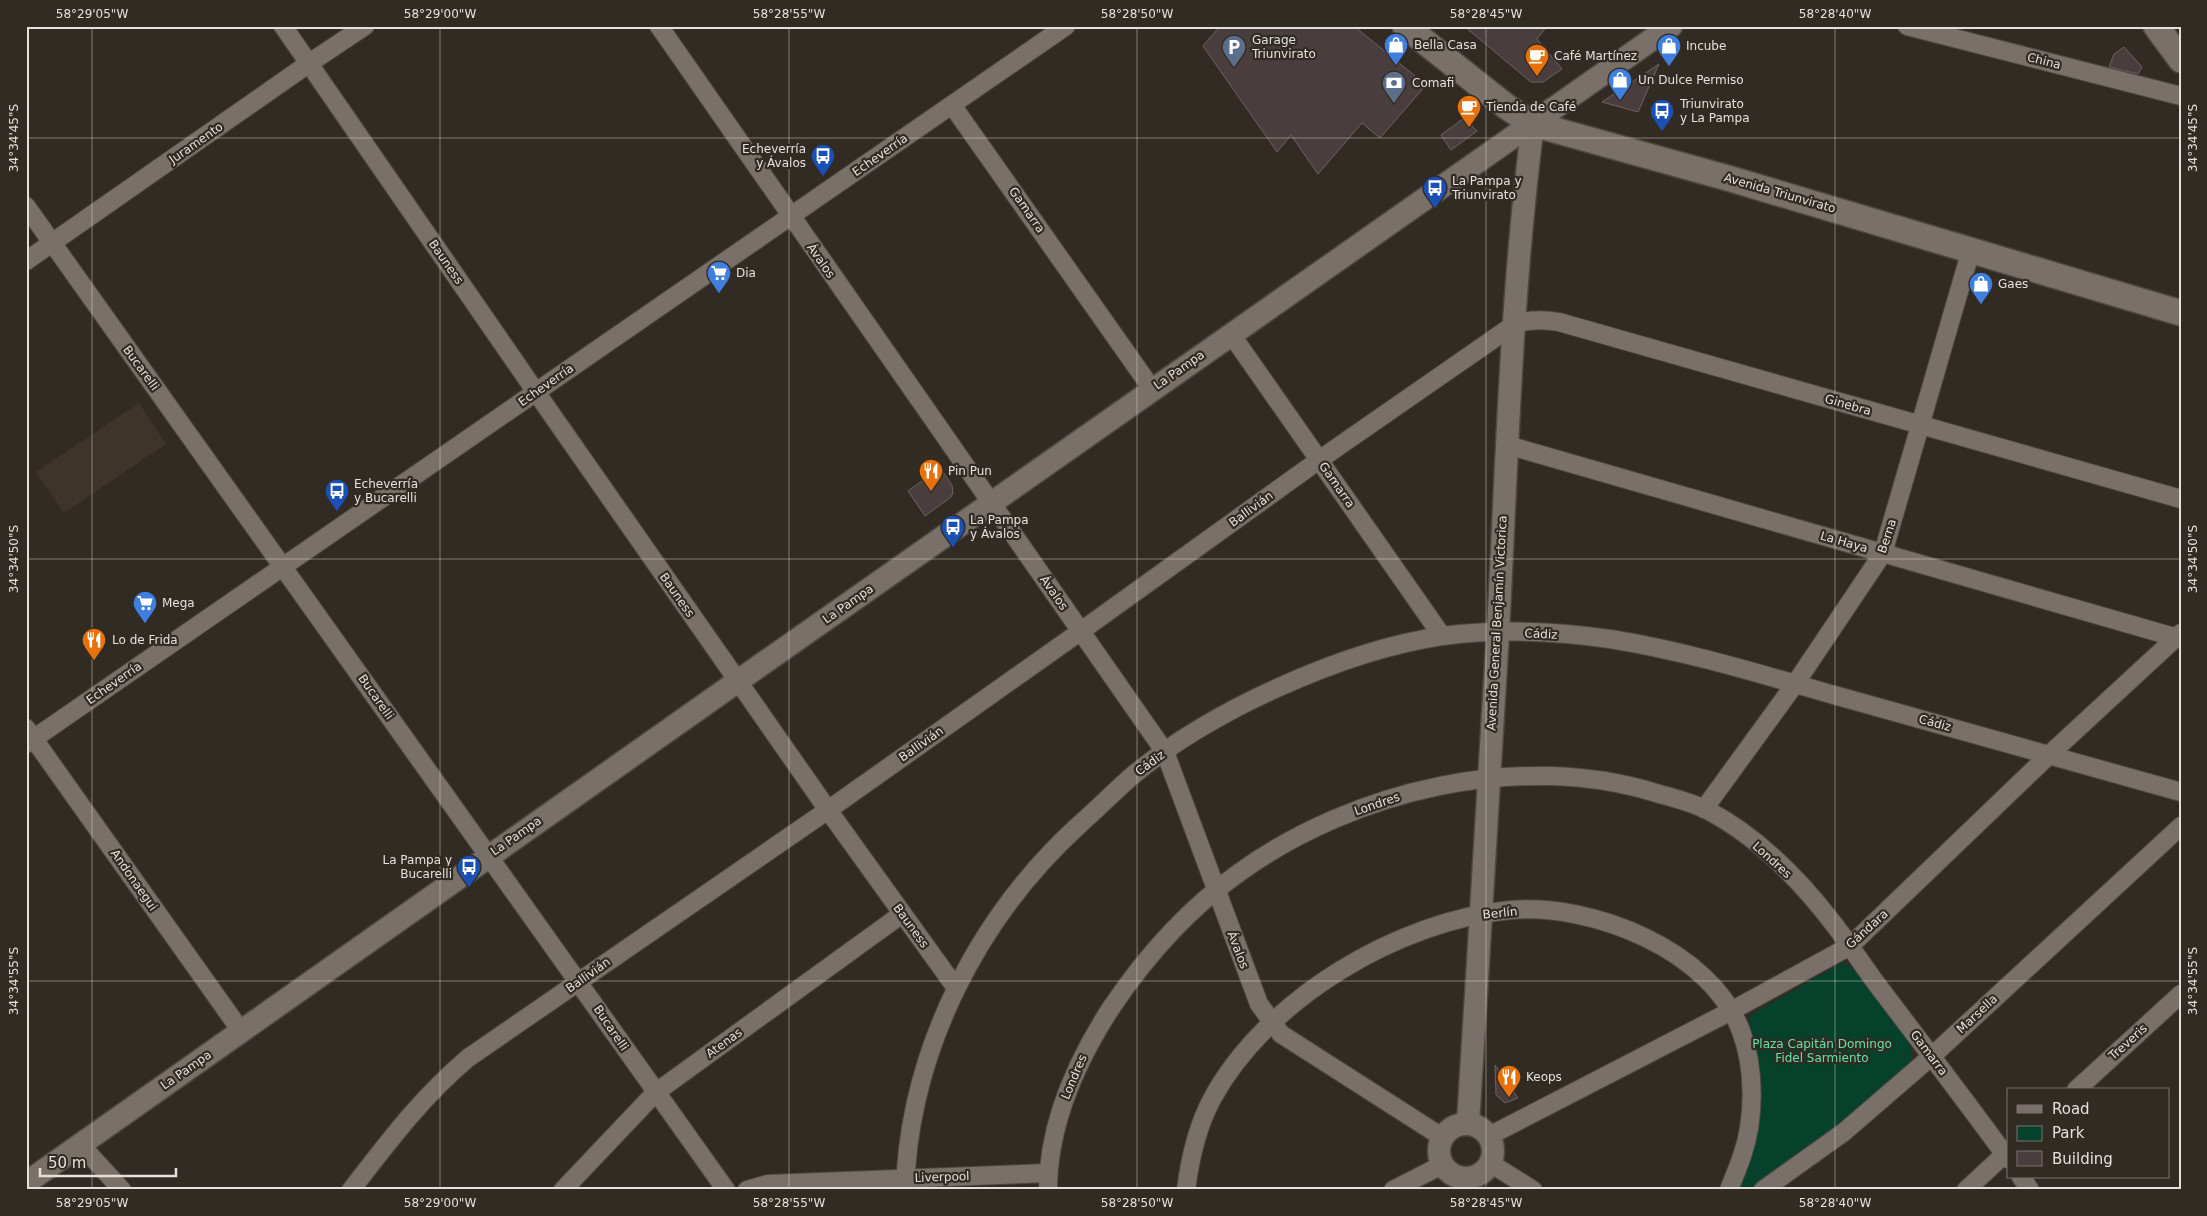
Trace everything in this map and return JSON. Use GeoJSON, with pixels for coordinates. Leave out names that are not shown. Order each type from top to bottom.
{"type":"FeatureCollection","features":[{"type":"Feature","properties":{"kind":"main road","name":"Avenida Triunvirato"},"geometry":{"type":"LineString","coordinates":[[1405,26],[1507,107],[1533,124],[1680,164],[2181,313]]}},
{"type":"Feature","properties":{"kind":"main road"},"geometry":{"type":"LineString","coordinates":[[2156,26],[2181,60]]}},
{"type":"Feature","properties":{"kind":"street","name":"Bauness"},"geometry":{"type":"LineString","coordinates":[[283,26],[828,810],[956,988]]}},
{"type":"Feature","properties":{"kind":"street","name":"Juramento"},"geometry":{"type":"LineString","coordinates":[[26,261],[53,244],[308,64],[366,26]]}},
{"type":"Feature","properties":{"kind":"street","name":"Ávalos"},"geometry":{"type":"LineString","coordinates":[[659,26],[790,217],[1165,752],[1259,1004],[1272,1023],[1281,1034],[1442,1137]]}},
{"type":"Feature","properties":{"kind":"street","name":"Echeverría"},"geometry":{"type":"LineString","coordinates":[[29,737],[536,392],[1066,26]]}},
{"type":"Feature","properties":{"kind":"street","name":"La Pampa"},"geometry":{"type":"LineString","coordinates":[[26,1183],[992,504],[1152,389],[1671,26]]}},
{"type":"Feature","properties":{"kind":"street","name":"China"},"geometry":{"type":"LineString","coordinates":[[1907,26],[2181,96]]}},
{"type":"Feature","properties":{"kind":"street","name":"Gamarra"},"geometry":{"type":"LineString","coordinates":[[952,105],[1152,389]]}},
{"type":"Feature","properties":{"kind":"street","name":"Avenida General Benjamín Victorica"},"geometry":{"type":"LineString","coordinates":[[1468,1123],[1498,632],[1506,445],[1527,171],[1533,124]]}},
{"type":"Feature","properties":{"kind":"street","name":"Bucarelli"},"geometry":{"type":"LineString","coordinates":[[26,206],[579,981],[655,1093],[726,1190]]}},
{"type":"Feature","properties":{"kind":"street","name":"Berna"},"geometry":{"type":"LineString","coordinates":[[1704,809],[1795,684],[1883,554],[1971,250]]}},
{"type":"Feature","properties":{"kind":"street","name":"Ginebra"},"geometry":{"type":"LineString","coordinates":[[1515,324],[1528,320],[1544,319],[1559,322],[2181,499]]}},
{"type":"Feature","properties":{"kind":"street","name":"Ballivián"},"geometry":{"type":"LineString","coordinates":[[351,1190],[408,1117],[444,1078],[468,1058],[828,810],[1081,632],[1319,460],[1515,324]]}},
{"type":"Feature","properties":{"kind":"street","name":"Gamarra"},"geometry":{"type":"LineString","coordinates":[[1231,334],[1442,636]]}},
{"type":"Feature","properties":{"kind":"street","name":"La Haya"},"geometry":{"type":"LineString","coordinates":[[1506,445],[1883,554],[2179,636]]}},
{"type":"Feature","properties":{"kind":"street","name":"Cádiz"},"geometry":{"type":"LineString","coordinates":[[956,988],[984,939],[1037,867],[1061,842],[1134,775],[1165,752],[1205,726],[1247,703],[1336,664],[1389,648],[1442,636],[1498,632],[1609,639],[1703,658],[2181,792]]}},
{"type":"Feature","properties":{"kind":"street","name":"Gándara"},"geometry":{"type":"LineString","coordinates":[[1489,1136],[1731,1011],[1850,946],[2050,754],[2179,636]]}},
{"type":"Feature","properties":{"kind":"street","name":"Andonaegui"},"geometry":{"type":"LineString","coordinates":[[29,737],[242,1030]]}},
{"type":"Feature","properties":{"kind":"street","name":"Londres"},"geometry":{"type":"LineString","coordinates":[[1048,1181],[1057,1122],[1069,1086],[1082,1057],[1099,1026],[1149,956],[1216,890],[1240,871],[1273,850],[1356,811],[1387,799],[1489,778],[1576,777],[1642,788],[1704,809],[1726,821],[1775,861],[1816,903],[1850,946]]}},
{"type":"Feature","properties":{"kind":"street","name":"Marsella"},"geometry":{"type":"LineString","coordinates":[[1763,1190],[1844,1132],[1932,1056],[2181,826]]}},
{"type":"Feature","properties":{"kind":"street","name":"Berlín"},"geometry":{"type":"LineString","coordinates":[[1186,1190],[1190,1161],[1198,1130],[1211,1100],[1228,1072],[1272,1023],[1325,981],[1361,959],[1415,933],[1481,914],[1512,910],[1544,910],[1575,914],[1606,921],[1635,932],[1663,947],[1712,986],[1731,1011],[1741,1031],[1746,1054],[1750,1103],[1748,1129],[1743,1155],[1729,1190]]}},
{"type":"Feature","properties":{"kind":"street","name":"Atenas"},"geometry":{"type":"LineString","coordinates":[[563,1190],[655,1093],[902,914]]}},
{"type":"Feature","properties":{"kind":"street","name":"Gamarra"},"geometry":{"type":"LineString","coordinates":[[1850,946],[2007,1155]]}},
{"type":"Feature","properties":{"kind":"street"},"geometry":{"type":"LineString","coordinates":[[905,1184],[909,1132],[916,1100],[935,1038],[956,988]]}},
{"type":"Feature","properties":{"kind":"street","name":"Treveris"},"geometry":{"type":"LineString","coordinates":[[2078,1088],[2181,994]]}},
{"type":"Feature","properties":{"kind":"street"},"geometry":{"type":"LineString","coordinates":[[1468,1123],[1480,1127],[1489,1136],[1493,1150],[1490,1164],[1478,1175],[1462,1184],[1442,1165],[1438,1151],[1442,1137],[1453,1126],[1468,1123]]}},
{"type":"Feature","properties":{"kind":"street"},"geometry":{"type":"LineString","coordinates":[[80,1144],[122,1190]]}},
{"type":"Feature","properties":{"kind":"street"},"geometry":{"type":"LineString","coordinates":[[1966,1190],[2007,1155]]}},
{"type":"Feature","properties":{"kind":"street"},"geometry":{"type":"LineString","coordinates":[[1490,1164],[1533,1190]]}},
{"type":"Feature","properties":{"kind":"street"},"geometry":{"type":"LineString","coordinates":[[1393,1190],[1442,1165]]}},
{"type":"Feature","properties":{"kind":"street"},"geometry":{"type":"LineString","coordinates":[[2022,1178],[2030,1190]]}},
{"type":"Feature","properties":{"kind":"street","name":"Liverpool"},"geometry":{"type":"LineString","coordinates":[[747,1190],[768,1184],[1048,1181]]}},
{"type":"Feature","properties":{"kind":"shaded area"},"geometry":{"type":"Polygon","coordinates":[[[139,403],[166,444],[64,513],[36,472],[139,403]]]}},
{"type":"Feature","properties":{"kind":"green space","name":"Plaza Capitán Domingo Fidel Sarmiento"},"geometry":{"type":"Polygon","coordinates":[[[1841,963],[1853,968],[1911,1041],[1912,1057],[1908,1068],[1755,1190],[1734,1190],[1753,1067],[1749,1016],[1841,963]]]}},
{"type":"Feature","properties":{"kind":"building"},"geometry":{"type":"Polygon","coordinates":[[[1220,26],[1354,26],[1426,85],[1380,138],[1362,123],[1318,174],[1291,135],[1277,152],[1203,46],[1220,26]]]}},
{"type":"Feature","properties":{"kind":"building"},"geometry":{"type":"Polygon","coordinates":[[[1464,26],[1547,26],[1537,39],[1562,69],[1543,82],[1531,82],[1464,26]]]}},
{"type":"Feature","properties":{"kind":"building"},"geometry":{"type":"Polygon","coordinates":[[[2124,47],[2142,67],[2138,74],[2109,67],[2114,54],[2124,47]]]}},
{"type":"Feature","properties":{"kind":"building"},"geometry":{"type":"Polygon","coordinates":[[[1659,64],[1638,112],[1602,102],[1659,64]]]}},
{"type":"Feature","properties":{"kind":"building"},"geometry":{"type":"Polygon","coordinates":[[[1464,118],[1477,131],[1451,150],[1441,135],[1464,118]]]}},
{"type":"Feature","properties":{"kind":"building","name":"Pin Pun"},"geometry":{"type":"Polygon","coordinates":[[[940,468],[952,485],[953,493],[951,497],[925,516],[908,491],[940,468]]]}},
{"type":"Feature","properties":{"kind":"building"},"geometry":{"type":"Polygon","coordinates":[[[1495,1065],[1518,1098],[1505,1103],[1496,1095],[1495,1065]]]}},
{"type":"Feature","properties":{"kind":"place","name":"Bella Casa"},"geometry":{"type":"Point","coordinates":[1396,66]}},
{"type":"Feature","properties":{"kind":"place","name":"Incube"},"geometry":{"type":"Point","coordinates":[1669,67]}},
{"type":"Feature","properties":{"kind":"place","name":"Garage Triunvirato"},"geometry":{"type":"Point","coordinates":[1234,68]}},
{"type":"Feature","properties":{"kind":"place","name":"Café Martínez"},"geometry":{"type":"Point","coordinates":[1537,77]}},
{"type":"Feature","properties":{"kind":"place","name":"Un Dulce Permiso"},"geometry":{"type":"Point","coordinates":[1620,101]}},
{"type":"Feature","properties":{"kind":"place","name":"Comafi"},"geometry":{"type":"Point","coordinates":[1394,104]}},
{"type":"Feature","properties":{"kind":"place","name":"Tienda de Café"},"geometry":{"type":"Point","coordinates":[1469,128]}},
{"type":"Feature","properties":{"kind":"place","name":"Triunvirato y La Pampa"},"geometry":{"type":"Point","coordinates":[1662,132]}},
{"type":"Feature","properties":{"kind":"place","name":"Echeverría y Ávalos"},"geometry":{"type":"Point","coordinates":[823,177]}},
{"type":"Feature","properties":{"kind":"place","name":"La Pampa y Triunvirato"},"geometry":{"type":"Point","coordinates":[1435,209]}},
{"type":"Feature","properties":{"kind":"place","name":"Dia"},"geometry":{"type":"Point","coordinates":[719,294]}},
{"type":"Feature","properties":{"kind":"place","name":"Gaes"},"geometry":{"type":"Point","coordinates":[1981,305]}},
{"type":"Feature","properties":{"kind":"place","name":"Pin Pun"},"geometry":{"type":"Point","coordinates":[931,492]}},
{"type":"Feature","properties":{"kind":"place","name":"Echeverría y Bucarelli"},"geometry":{"type":"Point","coordinates":[337,512]}},
{"type":"Feature","properties":{"kind":"place","name":"La Pampa y Ávalos"},"geometry":{"type":"Point","coordinates":[953,548]}},
{"type":"Feature","properties":{"kind":"place","name":"Mega"},"geometry":{"type":"Point","coordinates":[145,624]}},
{"type":"Feature","properties":{"kind":"place","name":"Lo de Frida"},"geometry":{"type":"Point","coordinates":[94,661]}},
{"type":"Feature","properties":{"kind":"place","name":"La Pampa y Bucarelli"},"geometry":{"type":"Point","coordinates":[469,888]}},
{"type":"Feature","properties":{"kind":"place","name":"Keops"},"geometry":{"type":"Point","coordinates":[1509,1098]}}]}
